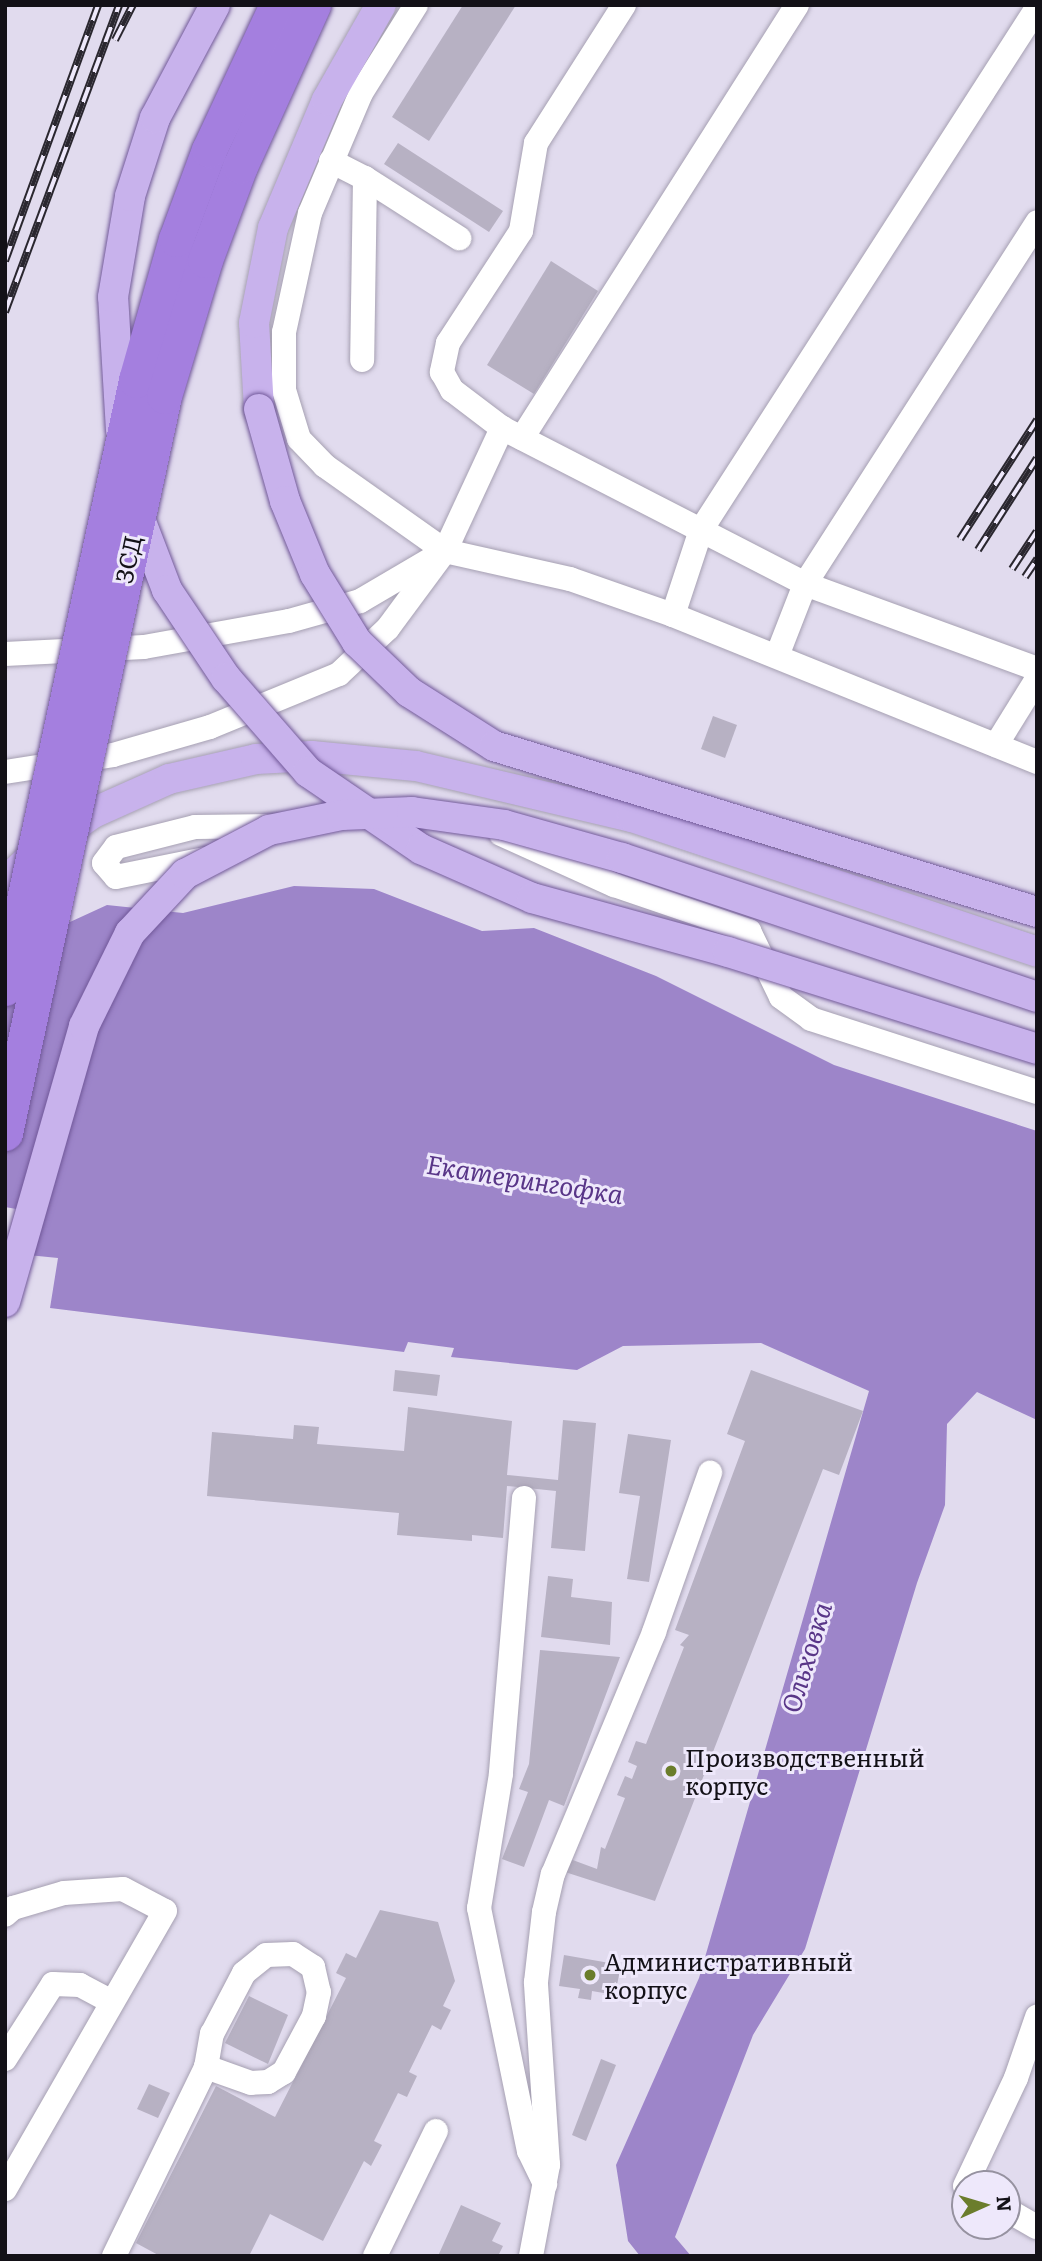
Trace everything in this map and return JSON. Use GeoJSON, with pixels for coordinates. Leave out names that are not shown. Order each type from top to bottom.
{"type":"FeatureCollection","features":[{"type":"Feature","properties":{"kind":"highway","name":"ЗСД"},"geometry":{"type":"LineString","coordinates":[[5,988],[136,380],[176,239],[205,163],[276,5]]}},
{"type":"Feature","properties":{"kind":"highway","name":"ЗСД"},"geometry":{"type":"LineString","coordinates":[[5,1133],[164,396],[205,260],[231,190],[280,71],[311,5]]}},
{"type":"Feature","properties":{"kind":"main road"},"geometry":{"type":"LineString","coordinates":[[215,5],[155,118],[130,196],[113,297],[116,397],[131,495],[167,590],[226,678],[308,772],[421,849],[532,898],[727,952],[1037,1049]]}},
{"type":"Feature","properties":{"kind":"main road"},"geometry":{"type":"LineString","coordinates":[[381,5],[298,163],[273,228],[254,323],[259,409],[285,501],[316,575],[357,642],[409,692],[494,746],[1037,912]]}},
{"type":"Feature","properties":{"kind":"main road"},"geometry":{"type":"LineString","coordinates":[[5,882],[37,852],[93,813],[169,779],[256,760],[312,756],[416,766],[513,786],[632,817],[1037,952]]}},
{"type":"Feature","properties":{"kind":"main road"},"geometry":{"type":"LineString","coordinates":[[5,1302],[84,1027],[130,933],[185,874],[270,830],[342,815],[412,811],[504,825],[622,858],[1037,997]]}},
{"type":"Feature","properties":{"kind":"lane"},"geometry":{"type":"LineString","coordinates":[[143,485],[311,5]]}},
{"type":"Feature","properties":{"kind":"lane"},"geometry":{"type":"LineString","coordinates":[[416,5],[361,93],[310,212],[292,278],[284,332],[284,390],[299,439],[325,467],[445,551],[570,579],[673,615],[1037,762]]}},
{"type":"Feature","properties":{"kind":"lane"},"geometry":{"type":"LineString","coordinates":[[624,5],[536,143],[521,231],[448,343],[442,372],[452,390],[512,433],[804,584],[1037,669]]}},
{"type":"Feature","properties":{"kind":"lane"},"geometry":{"type":"LineString","coordinates":[[5,772],[113,755],[210,727],[339,674],[388,628],[445,551],[512,433],[797,5]]}},
{"type":"Feature","properties":{"kind":"lane"},"geometry":{"type":"LineString","coordinates":[[673,615],[701,530],[1037,8]]}},
{"type":"Feature","properties":{"kind":"lane"},"geometry":{"type":"LineString","coordinates":[[331,161],[365,178],[459,238]]}},
{"type":"Feature","properties":{"kind":"lane"},"geometry":{"type":"LineString","coordinates":[[362,360],[365,178]]}},
{"type":"Feature","properties":{"kind":"lane"},"geometry":{"type":"LineString","coordinates":[[777,656],[804,584],[1037,222]]}},
{"type":"Feature","properties":{"kind":"lane"},"geometry":{"type":"LineString","coordinates":[[5,654],[144,647],[289,621],[360,601],[445,551]]}},
{"type":"Feature","properties":{"kind":"lane"},"geometry":{"type":"LineString","coordinates":[[996,745],[1037,679]]}},
{"type":"Feature","properties":{"kind":"lane"},"geometry":{"type":"LineString","coordinates":[[323,826],[200,860],[116,877],[104,863],[116,847],[195,827],[323,826],[496,832],[614,886],[749,930],[782,998],[811,1019],[1037,1092]]}},
{"type":"Feature","properties":{"kind":"lane"},"geometry":{"type":"LineString","coordinates":[[531,2256],[546,2184],[536,1982],[544,1912],[553,1874],[654,1632],[710,1473]]}},
{"type":"Feature","properties":{"kind":"lane"},"geometry":{"type":"LineString","coordinates":[[524,1498],[501,1774],[479,1908],[529,2151],[546,2184]]}},
{"type":"Feature","properties":{"kind":"lane"},"geometry":{"type":"LineString","coordinates":[[5,1915],[13,1908],[64,1893],[123,1889],[164,1911],[5,2189]]}},
{"type":"Feature","properties":{"kind":"lane"},"geometry":{"type":"LineString","coordinates":[[114,2256],[206,2067],[212,2034],[244,1973],[266,1955],[293,1954],[313,1967],[319,1992],[314,2017],[284,2072],[268,2082],[251,2083],[206,2067]]}},
{"type":"Feature","properties":{"kind":"lane"},"geometry":{"type":"LineString","coordinates":[[5,2059],[53,1984],[80,1985],[113,2002]]}},
{"type":"Feature","properties":{"kind":"lane"},"geometry":{"type":"LineString","coordinates":[[973,2170],[1016,2078],[1037,2017]]}},
{"type":"Feature","properties":{"kind":"lane"},"geometry":{"type":"LineString","coordinates":[[375,2256],[436,2131]]}},
{"type":"Feature","properties":{"kind":"lane"},"geometry":{"type":"LineString","coordinates":[[1021,2218],[1037,2227]]}},
{"type":"Feature","properties":{"kind":"water"},"geometry":{"type":"Polygon","coordinates":[[[294,886],[374,889],[482,931],[534,928],[656,976],[834,1065],[1037,1131],[1037,1420],[977,1392],[947,1424],[945,1505],[917,1583],[805,1949],[753,2035],[675,2237],[691,2256],[640,2256],[628,2241],[616,2165],[699,1978],[869,1391],[761,1343],[623,1346],[577,1370],[451,1357],[454,1348],[408,1342],[404,1352],[50,1308],[58,1258],[28,1255],[22,1210],[5,1207],[5,922],[70,922],[107,905],[183,913],[294,886]]]}},
{"type":"Feature","properties":{"kind":"building"},"geometry":{"type":"Polygon","coordinates":[[[463,5],[516,5],[429,141],[392,117],[463,5]]]}},
{"type":"Feature","properties":{"kind":"building"},"geometry":{"type":"Polygon","coordinates":[[[398,143],[503,211],[489,232],[384,164],[398,143]]]}},
{"type":"Feature","properties":{"kind":"building"},"geometry":{"type":"Polygon","coordinates":[[[551,261],[598,291],[534,394],[487,365],[551,261]]]}},
{"type":"Feature","properties":{"kind":"building"},"geometry":{"type":"Polygon","coordinates":[[[713,716],[737,725],[725,758],[701,749],[713,716]]]}},
{"type":"Feature","properties":{"kind":"building"},"geometry":{"type":"Polygon","coordinates":[[[395,1370],[440,1375],[437,1396],[393,1391],[395,1370]]]}},
{"type":"Feature","properties":{"kind":"building"},"geometry":{"type":"Polygon","coordinates":[[[751,1370],[863,1411],[839,1475],[823,1469],[655,1901],[565,1872],[570,1859],[597,1869],[601,1847],[605,1849],[625,1798],[617,1795],[625,1776],[632,1779],[637,1766],[628,1762],[636,1741],[646,1744],[684,1647],[680,1645],[689,1635],[675,1630],[745,1441],[727,1434],[751,1370]]]}},
{"type":"Feature","properties":{"kind":"building"},"geometry":{"type":"Polygon","coordinates":[[[408,1407],[512,1421],[507,1475],[558,1480],[563,1420],[596,1423],[585,1551],[551,1548],[556,1491],[507,1486],[503,1538],[472,1535],[472,1541],[397,1535],[399,1513],[207,1496],[212,1432],[293,1439],[294,1425],[319,1427],[317,1444],[404,1451],[408,1407]]]}},
{"type":"Feature","properties":{"kind":"building"},"geometry":{"type":"Polygon","coordinates":[[[628,1434],[671,1440],[649,1582],[627,1579],[640,1496],[619,1493],[628,1434]]]}},
{"type":"Feature","properties":{"kind":"building"},"geometry":{"type":"Polygon","coordinates":[[[548,1576],[573,1579],[571,1597],[612,1602],[610,1645],[541,1637],[548,1576]]]}},
{"type":"Feature","properties":{"kind":"building"},"geometry":{"type":"Polygon","coordinates":[[[540,1650],[620,1657],[564,1806],[549,1800],[524,1867],[502,1859],[528,1792],[519,1789],[529,1764],[540,1650]]]}},
{"type":"Feature","properties":{"kind":"building"},"geometry":{"type":"Polygon","coordinates":[[[380,1910],[438,1922],[455,1981],[443,2006],[451,2010],[441,2030],[432,2025],[409,2072],[417,2076],[407,2097],[398,2093],[374,2141],[382,2145],[371,2166],[364,2161],[323,2241],[270,2214],[249,2256],[160,2256],[136,2243],[216,2086],[275,2117],[346,1978],[336,1973],[346,1953],[356,1958],[380,1910]]]}},
{"type":"Feature","properties":{"kind":"building","name":"Административный корпус"},"geometry":{"type":"Polygon","coordinates":[[[564,1955],[621,1965],[615,1995],[592,1991],[591,2000],[578,1998],[580,1989],[559,1986],[564,1955]]]}},
{"type":"Feature","properties":{"kind":"building"},"geometry":{"type":"Polygon","coordinates":[[[249,1996],[288,2015],[268,2064],[225,2043],[249,1996]]]}},
{"type":"Feature","properties":{"kind":"building"},"geometry":{"type":"Polygon","coordinates":[[[601,2059],[616,2065],[586,2141],[572,2135],[601,2059]]]}},
{"type":"Feature","properties":{"kind":"building"},"geometry":{"type":"Polygon","coordinates":[[[149,2084],[170,2093],[158,2118],[137,2109],[149,2084]]]}},
{"type":"Feature","properties":{"kind":"building"},"geometry":{"type":"Polygon","coordinates":[[[461,2205],[501,2223],[492,2241],[503,2246],[498,2256],[438,2256],[461,2205]]]}},
{"type":"Feature","properties":{"kind":"railway"},"geometry":{"type":"LineString","coordinates":[[5,261],[98,5]]}},
{"type":"Feature","properties":{"kind":"railway"},"geometry":{"type":"LineString","coordinates":[[5,312],[119,5]]}},
{"type":"Feature","properties":{"kind":"railway"},"geometry":{"type":"LineString","coordinates":[[115,40],[133,5]]}},
{"type":"Feature","properties":{"kind":"railway"},"geometry":{"type":"LineString","coordinates":[[960,539],[1037,420]]}},
{"type":"Feature","properties":{"kind":"railway"},"geometry":{"type":"LineString","coordinates":[[978,550],[1037,458]]}},
{"type":"Feature","properties":{"kind":"railway"},"geometry":{"type":"LineString","coordinates":[[1012,569],[1037,531]]}},
{"type":"Feature","properties":{"kind":"railway"},"geometry":{"type":"LineString","coordinates":[[1025,577],[1037,559]]}},
{"type":"Feature","properties":{"kind":"place","name":"Производственный корпус"},"geometry":{"type":"Point","coordinates":[671,1771]}},
{"type":"Feature","properties":{"kind":"place","name":"Административный корпус"},"geometry":{"type":"Point","coordinates":[590,1975]}},
{"type":"Feature","properties":{"kind":"water label","name":"Екатерингофка"},"geometry":{"type":"Point","coordinates":[525,1178]}},
{"type":"Feature","properties":{"kind":"water label","name":"Ольховка"},"geometry":{"type":"Point","coordinates":[805,1657]}}]}
